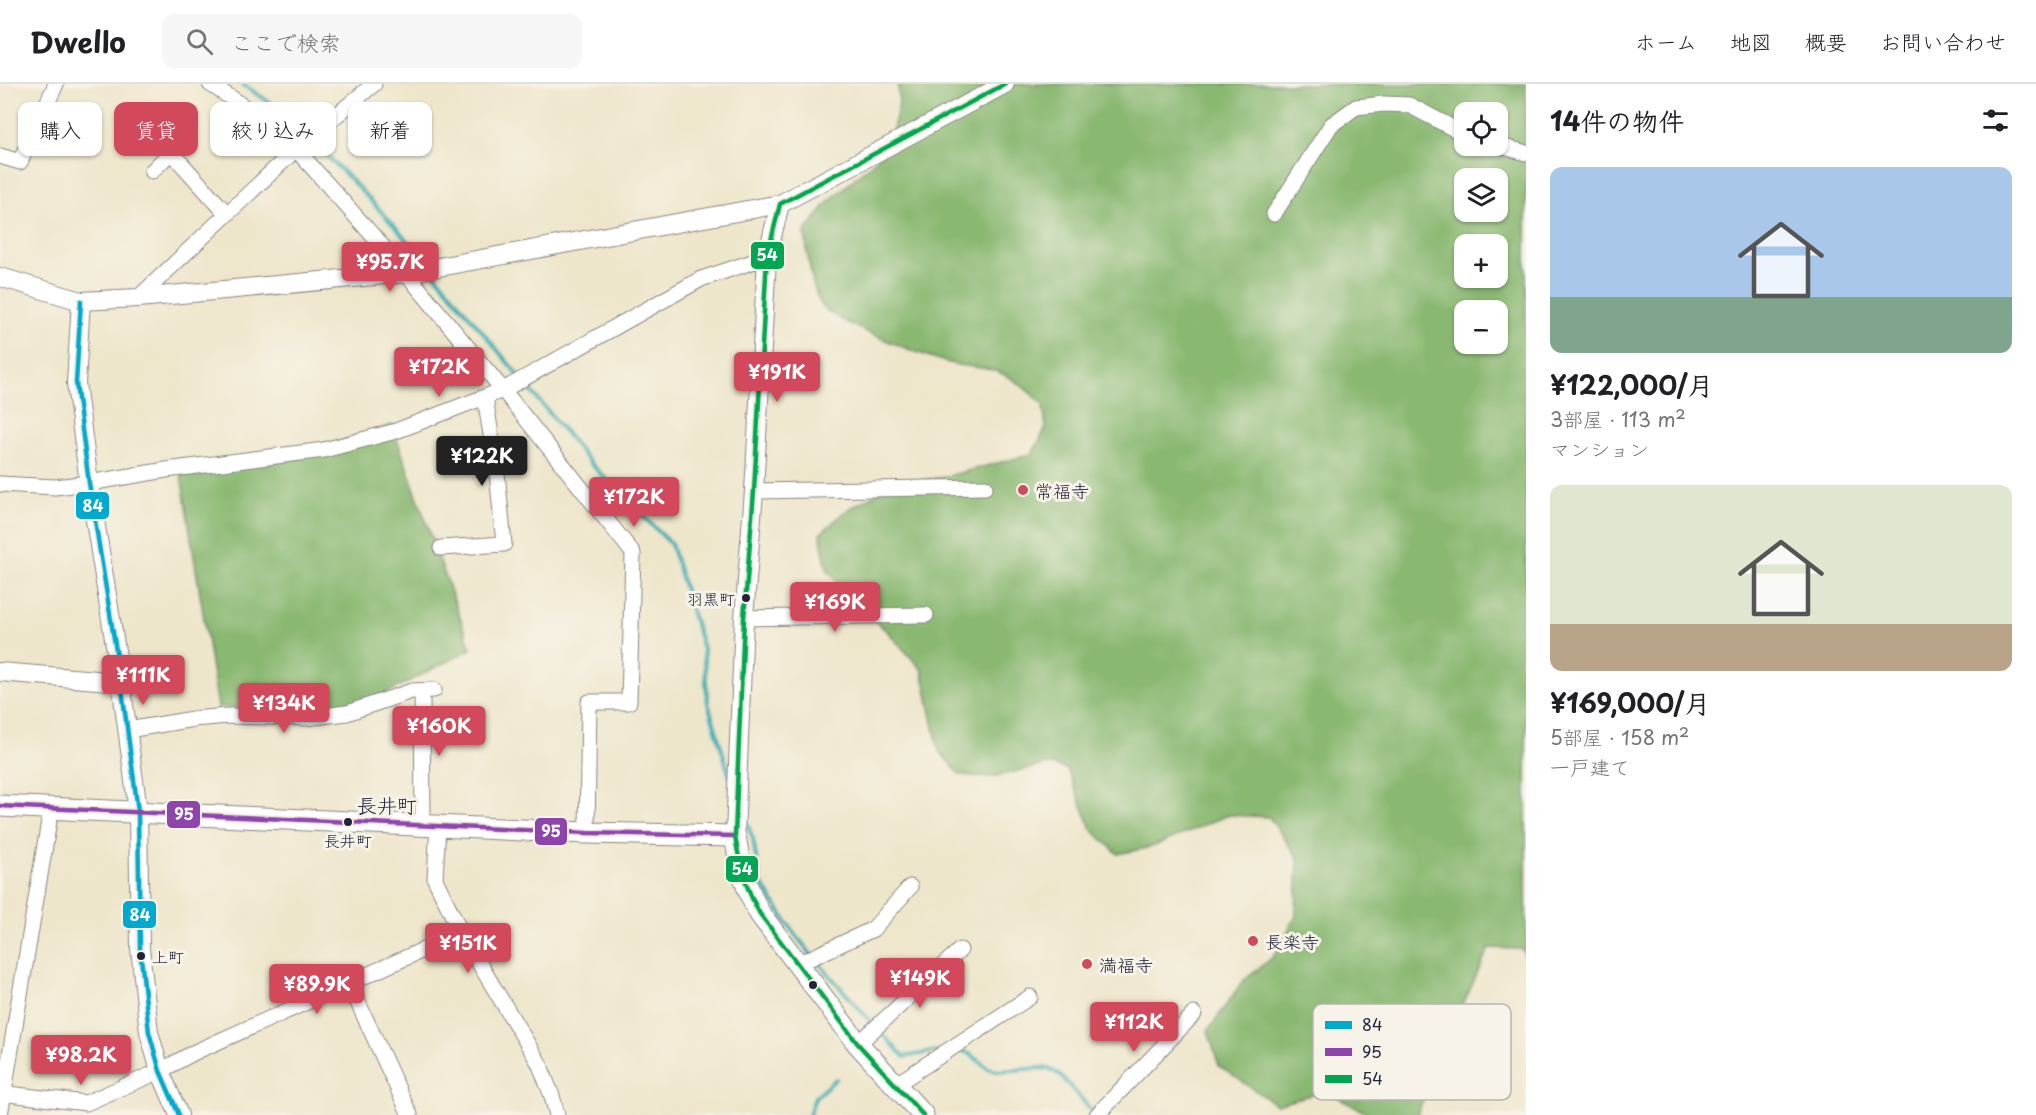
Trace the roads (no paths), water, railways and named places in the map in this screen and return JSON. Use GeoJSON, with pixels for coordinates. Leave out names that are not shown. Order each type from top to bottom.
{"type":"FeatureCollection","features":[{"type":"Feature","properties":{"kind":"main road"},"geometry":{"type":"LineString","coordinates":[[0,806],[587,833],[735,836],[740,868],[748,891],[760,914],[858,1044],[923,1115]]}},
{"type":"Feature","properties":{"kind":"street"},"geometry":{"type":"LineString","coordinates":[[0,156],[20,162],[56,84]]}},
{"type":"Feature","properties":{"kind":"street"},"geometry":{"type":"LineString","coordinates":[[210,84],[237,102]]}},
{"type":"Feature","properties":{"kind":"street"},"geometry":{"type":"LineString","coordinates":[[336,116],[374,84]]}},
{"type":"Feature","properties":{"kind":"street"},"geometry":{"type":"LineString","coordinates":[[0,277],[81,301],[138,298],[406,273],[780,204],[1005,84]]}},
{"type":"Feature","properties":{"kind":"street"},"geometry":{"type":"LineString","coordinates":[[1275,214],[1331,125],[1356,107],[1384,104],[1409,105],[1454,129]]}},
{"type":"Feature","properties":{"kind":"street"},"geometry":{"type":"LineString","coordinates":[[1508,148],[1526,153]]}},
{"type":"Feature","properties":{"kind":"street"},"geometry":{"type":"LineString","coordinates":[[152,171],[171,152],[226,213]]}},
{"type":"Feature","properties":{"kind":"street"},"geometry":{"type":"LineString","coordinates":[[138,298],[288,156]]}},
{"type":"Feature","properties":{"kind":"street"},"geometry":{"type":"LineString","coordinates":[[302,156],[406,273],[503,390],[633,554],[629,702],[589,702],[587,833]]}},
{"type":"Feature","properties":{"kind":"street"},"geometry":{"type":"LineString","coordinates":[[735,836],[744,618],[754,491],[767,257],[780,204]]}},
{"type":"Feature","properties":{"kind":"street"},"geometry":{"type":"LineString","coordinates":[[0,484],[56,487],[89,483],[166,470],[324,450],[396,431],[503,390],[701,279],[767,257]]}},
{"type":"Feature","properties":{"kind":"street"},"geometry":{"type":"LineString","coordinates":[[81,301],[76,383],[89,483],[122,682],[138,811],[140,948],[149,1032],[160,1071],[179,1115]]}},
{"type":"Feature","properties":{"kind":"street"},"geometry":{"type":"LineString","coordinates":[[441,548],[504,544],[497,473],[485,397]]}},
{"type":"Feature","properties":{"kind":"street"},"geometry":{"type":"LineString","coordinates":[[754,491],[985,487]]}},
{"type":"Feature","properties":{"kind":"street"},"geometry":{"type":"LineString","coordinates":[[744,618],[926,615]]}},
{"type":"Feature","properties":{"kind":"street"},"geometry":{"type":"LineString","coordinates":[[0,672],[122,682]]}},
{"type":"Feature","properties":{"kind":"street"},"geometry":{"type":"LineString","coordinates":[[128,730],[217,717],[306,718],[347,713],[411,691],[428,690],[430,824],[435,879],[461,933],[539,1063],[557,1115]]}},
{"type":"Feature","properties":{"kind":"street"},"geometry":{"type":"LineString","coordinates":[[0,1115],[51,809]]}},
{"type":"Feature","properties":{"kind":"street"},"geometry":{"type":"LineString","coordinates":[[798,964],[873,928],[910,887]]}},
{"type":"Feature","properties":{"kind":"street"},"geometry":{"type":"LineString","coordinates":[[2,1094],[86,1103],[461,933]]}},
{"type":"Feature","properties":{"kind":"street"},"geometry":{"type":"LineString","coordinates":[[858,1044],[960,950]]}},
{"type":"Feature","properties":{"kind":"street"},"geometry":{"type":"LineString","coordinates":[[349,983],[410,1115]]}},
{"type":"Feature","properties":{"kind":"street"},"geometry":{"type":"LineString","coordinates":[[895,1085],[1030,997]]}},
{"type":"Feature","properties":{"kind":"street"},"geometry":{"type":"LineString","coordinates":[[1097,1115],[1194,1014]]}},
{"type":"Feature","properties":{"kind":"waterway"},"geometry":{"type":"LineString","coordinates":[[242,84],[269,102]]}},
{"type":"Feature","properties":{"kind":"waterway"},"geometry":{"type":"LineString","coordinates":[[326,156],[399,231],[426,263]]}},
{"type":"Feature","properties":{"kind":"waterway"},"geometry":{"type":"LineString","coordinates":[[434,273],[519,376]]}},
{"type":"Feature","properties":{"kind":"waterway"},"geometry":{"type":"LineString","coordinates":[[524,382],[591,464],[671,544],[703,649],[708,703],[730,777]]}},
{"type":"Feature","properties":{"kind":"waterway"},"geometry":{"type":"LineString","coordinates":[[743,812],[753,839],[760,881],[794,933],[811,954]]}},
{"type":"Feature","properties":{"kind":"waterway"},"geometry":{"type":"LineString","coordinates":[[816,960],[873,1024]]}},
{"type":"Feature","properties":{"kind":"waterway"},"geometry":{"type":"LineString","coordinates":[[878,1029],[904,1057],[936,1051]]}},
{"type":"Feature","properties":{"kind":"waterway"},"geometry":{"type":"LineString","coordinates":[[958,1049],[996,1071],[1050,1069],[1060,1075],[1093,1112]]}},
{"type":"Feature","properties":{"kind":"waterway"},"geometry":{"type":"LineString","coordinates":[[809,1115],[815,1097],[836,1079]]}},
{"type":"Feature","properties":{"kind":"place","name":"常福寺"},"geometry":{"type":"Point","coordinates":[1023,490]}},
{"type":"Feature","properties":{"kind":"place","name":"羽黒町"},"geometry":{"type":"Point","coordinates":[746,598]}},
{"type":"Feature","properties":{"kind":"place","name":"長井町"},"geometry":{"type":"Point","coordinates":[348,822]}},
{"type":"Feature","properties":{"kind":"place","name":"長楽寺"},"geometry":{"type":"Point","coordinates":[1253,941]}},
{"type":"Feature","properties":{"kind":"place","name":"上町"},"geometry":{"type":"Point","coordinates":[141,956]}},
{"type":"Feature","properties":{"kind":"place","name":"満福寺"},"geometry":{"type":"Point","coordinates":[1087,964]}},
{"type":"Feature","properties":{"kind":"district","name":"長井町"},"geometry":{"type":"Point","coordinates":[387,805]}}]}
